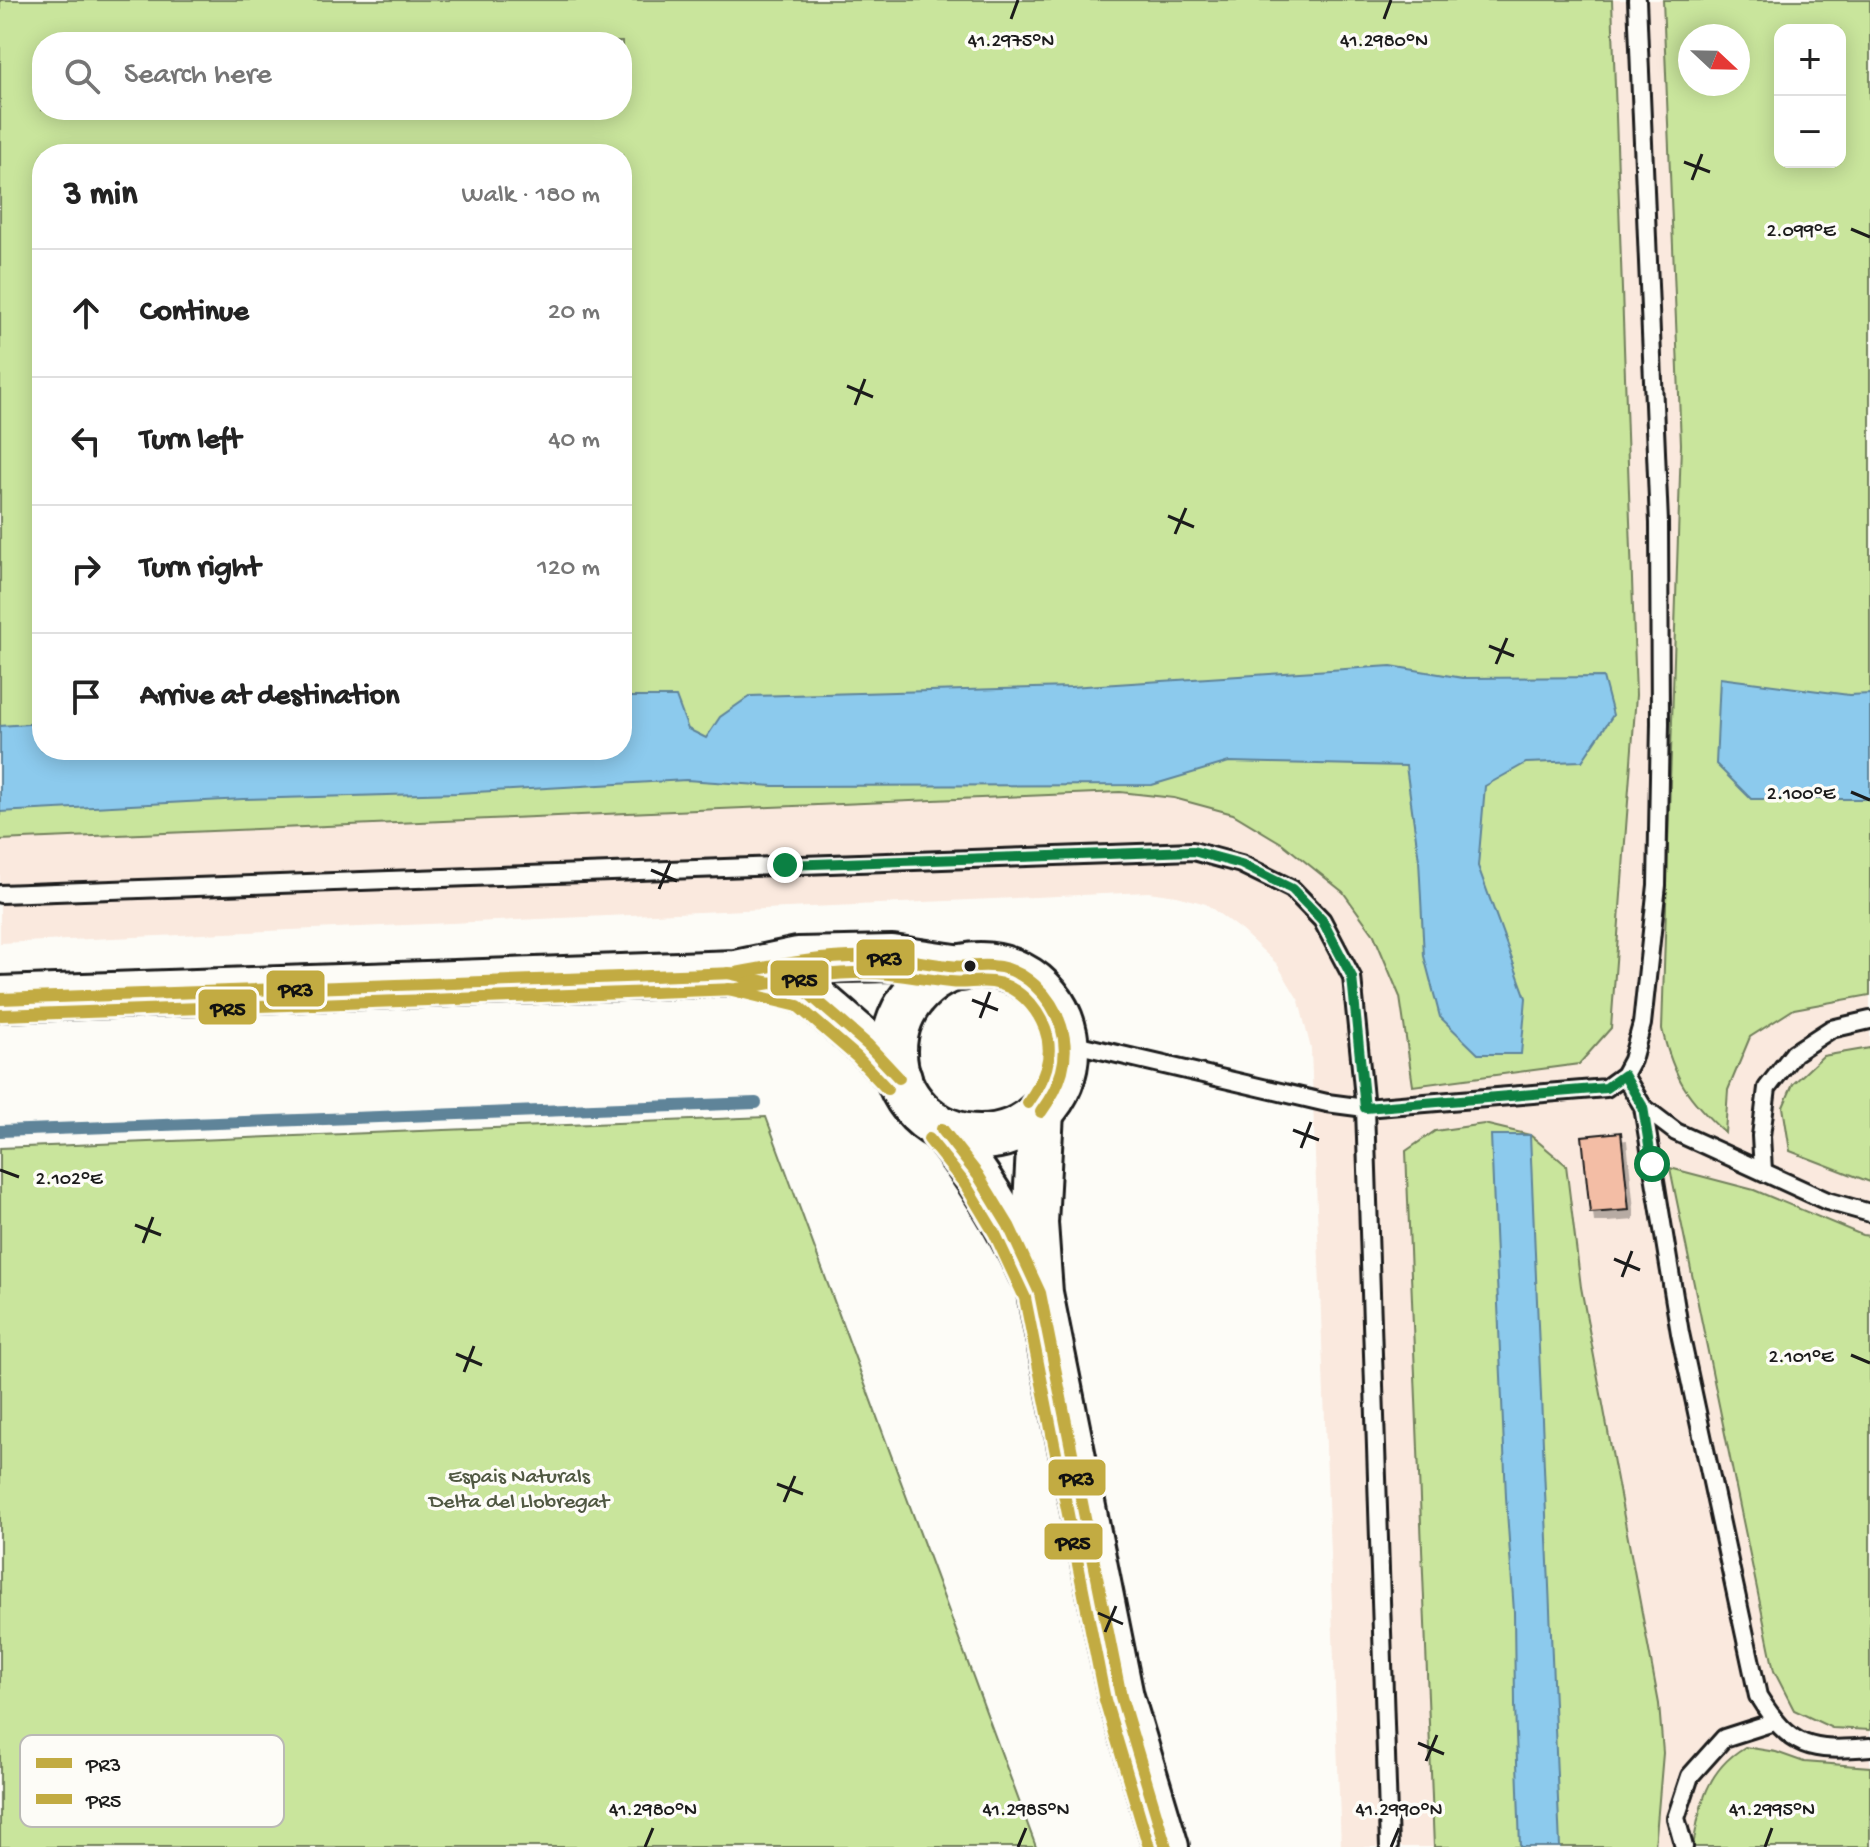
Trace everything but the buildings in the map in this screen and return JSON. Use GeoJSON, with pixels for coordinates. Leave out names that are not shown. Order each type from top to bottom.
{"type":"FeatureCollection","features":[{"type":"Feature","properties":{"kind":"street"},"geometry":{"type":"LineString","coordinates":[[0,999],[736,973],[798,960],[892,958],[961,968]]}},
{"type":"Feature","properties":{"kind":"street"},"geometry":{"type":"LineString","coordinates":[[975,965],[1001,967],[1030,980],[1046,995],[1059,1016],[1066,1042],[1064,1068],[1054,1096],[1023,1127],[995,1136],[965,1137],[942,1129],[920,1114],[905,1096],[895,1067],[894,1040],[905,1009],[924,986],[946,972],[975,965]]}},
{"type":"Feature","properties":{"kind":"street"},"geometry":{"type":"LineString","coordinates":[[736,973],[806,991],[868,1045],[899,1078]]}},
{"type":"Feature","properties":{"kind":"street"},"geometry":{"type":"LineString","coordinates":[[1041,1112],[1035,1223],[1040,1293],[1121,1697],[1166,1847]]}},
{"type":"Feature","properties":{"kind":"street"},"geometry":{"type":"LineString","coordinates":[[942,1129],[994,1200],[1040,1293]]}},
{"type":"Feature","properties":{"kind":"lane"},"geometry":{"type":"LineString","coordinates":[[1066,1042],[1327,1103],[1365,1108],[1606,1088],[1624,1075],[1632,1060],[1642,1024],[1654,916],[1660,723],[1659,523],[1637,0]]}},
{"type":"Feature","properties":{"kind":"lane"},"geometry":{"type":"LineString","coordinates":[[0,894],[1193,851],[1241,864],[1292,889],[1322,920],[1352,977],[1365,1108],[1389,1847]]}},
{"type":"Feature","properties":{"kind":"lane"},"geometry":{"type":"LineString","coordinates":[[1763,1171],[1761,1136],[1767,1088],[1794,1053],[1831,1029],[1870,1020]]}},
{"type":"Feature","properties":{"kind":"lane"},"geometry":{"type":"LineString","coordinates":[[1624,1075],[1643,1107],[1680,1333],[1758,1696],[1774,1722],[1799,1742],[1827,1750],[1870,1747]]}},
{"type":"Feature","properties":{"kind":"lane"},"geometry":{"type":"LineString","coordinates":[[1643,1107],[1676,1132],[1827,1201],[1870,1213]]}},
{"type":"Feature","properties":{"kind":"lane"},"geometry":{"type":"LineString","coordinates":[[1684,1847],[1676,1818],[1690,1776],[1724,1738],[1774,1722]]}},
{"type":"Feature","properties":{"kind":"shaded area"},"geometry":{"type":"Polygon","coordinates":[[[0,0],[1870,0],[1870,1847],[1341,1847],[1311,1049],[1299,1001],[1277,964],[1242,931],[1206,904],[1148,892],[0,943],[0,0]]]}},
{"type":"Feature","properties":{"kind":"green space"},"geometry":{"type":"Polygon","coordinates":[[[0,0],[1612,0],[1636,695],[1611,1028],[1579,1064],[1413,1086],[1400,997],[1374,935],[1343,892],[1283,844],[1233,814],[1174,798],[1120,792],[0,840],[0,0]]]}},
{"type":"Feature","properties":{"kind":"green space"},"geometry":{"type":"Polygon","coordinates":[[[1663,0],[1870,0],[1870,995],[1794,1009],[1750,1037],[1728,1090],[1725,1133],[1684,1087],[1662,1029],[1681,444],[1663,0]]]}},
{"type":"Feature","properties":{"kind":"green space"},"geometry":{"type":"Polygon","coordinates":[[[1870,1048],[1870,1182],[1790,1151],[1783,1107],[1793,1084],[1823,1056],[1870,1048]]]}},
{"type":"Feature","properties":{"kind":"green space","name":"Espais Naturals Delta del Llobregat"},"geometry":{"type":"Polygon","coordinates":[[[766,1117],[1036,1847],[0,1847],[0,1148],[766,1117]]]}},
{"type":"Feature","properties":{"kind":"green space"},"geometry":{"type":"Polygon","coordinates":[[[1484,1124],[1530,1135],[1566,1165],[1581,1287],[1659,1704],[1663,1753],[1655,1847],[1434,1847],[1406,1151],[1435,1131],[1484,1124]]]}},
{"type":"Feature","properties":{"kind":"green space"},"geometry":{"type":"Polygon","coordinates":[[[1670,1168],[1754,1190],[1870,1236],[1870,1730],[1832,1728],[1794,1710],[1774,1671],[1670,1168]]]}},
{"type":"Feature","properties":{"kind":"green space"},"geometry":{"type":"Polygon","coordinates":[[[1745,1747],[1776,1752],[1804,1762],[1870,1767],[1870,1847],[1693,1847],[1702,1803],[1713,1778],[1721,1766],[1745,1747]]]}},
{"type":"Feature","properties":{"kind":"water"},"geometry":{"type":"Polygon","coordinates":[[[1391,666],[1463,678],[1603,677],[1613,715],[1582,761],[1526,763],[1485,786],[1478,866],[1526,998],[1521,1054],[1478,1054],[1440,1017],[1424,956],[1419,860],[1406,766],[1229,762],[1152,785],[773,786],[686,780],[0,812],[0,726],[32,724],[32,760],[632,760],[632,697],[676,697],[688,729],[706,738],[720,717],[750,696],[1070,687],[1391,666]]]}},
{"type":"Feature","properties":{"kind":"water"},"geometry":{"type":"Polygon","coordinates":[[[1720,678],[1849,695],[1870,694],[1870,799],[1751,799],[1716,764],[1720,678]]]}},
{"type":"Feature","properties":{"kind":"water"},"geometry":{"type":"Polygon","coordinates":[[[1491,1135],[1530,1135],[1560,1847],[1520,1847],[1514,1612],[1506,1497],[1491,1135]]]}},
{"type":"Feature","properties":{"kind":"waterway"},"geometry":{"type":"LineString","coordinates":[[0,1131],[756,1103]]}},
{"type":"Feature","properties":{"kind":"transit line","name":"PR3"},"geometry":{"type":"LineString","coordinates":[[0,999],[736,973],[841,957],[894,958],[954,967],[991,966],[1015,972],[1035,986],[1051,1005],[1061,1026],[1065,1049],[1062,1071],[1054,1092],[1041,1112]]}},
{"type":"Feature","properties":{"kind":"transit line","name":"PR3"},"geometry":{"type":"LineString","coordinates":[[728,973],[806,991],[868,1045],[899,1078]]}},
{"type":"Feature","properties":{"kind":"transit line","name":"PR5"},"geometry":{"type":"LineString","coordinates":[[1,1015],[737,989],[806,977],[859,973],[987,982],[1018,992],[1037,1013],[1045,1029],[1049,1049],[1046,1068],[1028,1103]]}},
{"type":"Feature","properties":{"kind":"transit line","name":"PR5"},"geometry":{"type":"LineString","coordinates":[[728,989],[798,1006],[857,1057],[887,1089]]}},
{"type":"Feature","properties":{"kind":"transit line","name":"PR3"},"geometry":{"type":"LineString","coordinates":[[942,1129],[978,1175],[1009,1226],[1040,1293],[1121,1697],[1166,1847]]}},
{"type":"Feature","properties":{"kind":"transit line","name":"PR5"},"geometry":{"type":"LineString","coordinates":[[929,1139],[965,1184],[995,1234],[1025,1298],[1105,1700],[1149,1847]]}},
{"type":"Feature","properties":{"kind":"route"},"geometry":{"type":"LineString","coordinates":[[785,865],[1193,851],[1241,864],[1292,889],[1322,920],[1352,977],[1365,1108],[1606,1088],[1624,1075],[1643,1107],[1652,1164]]}}]}
